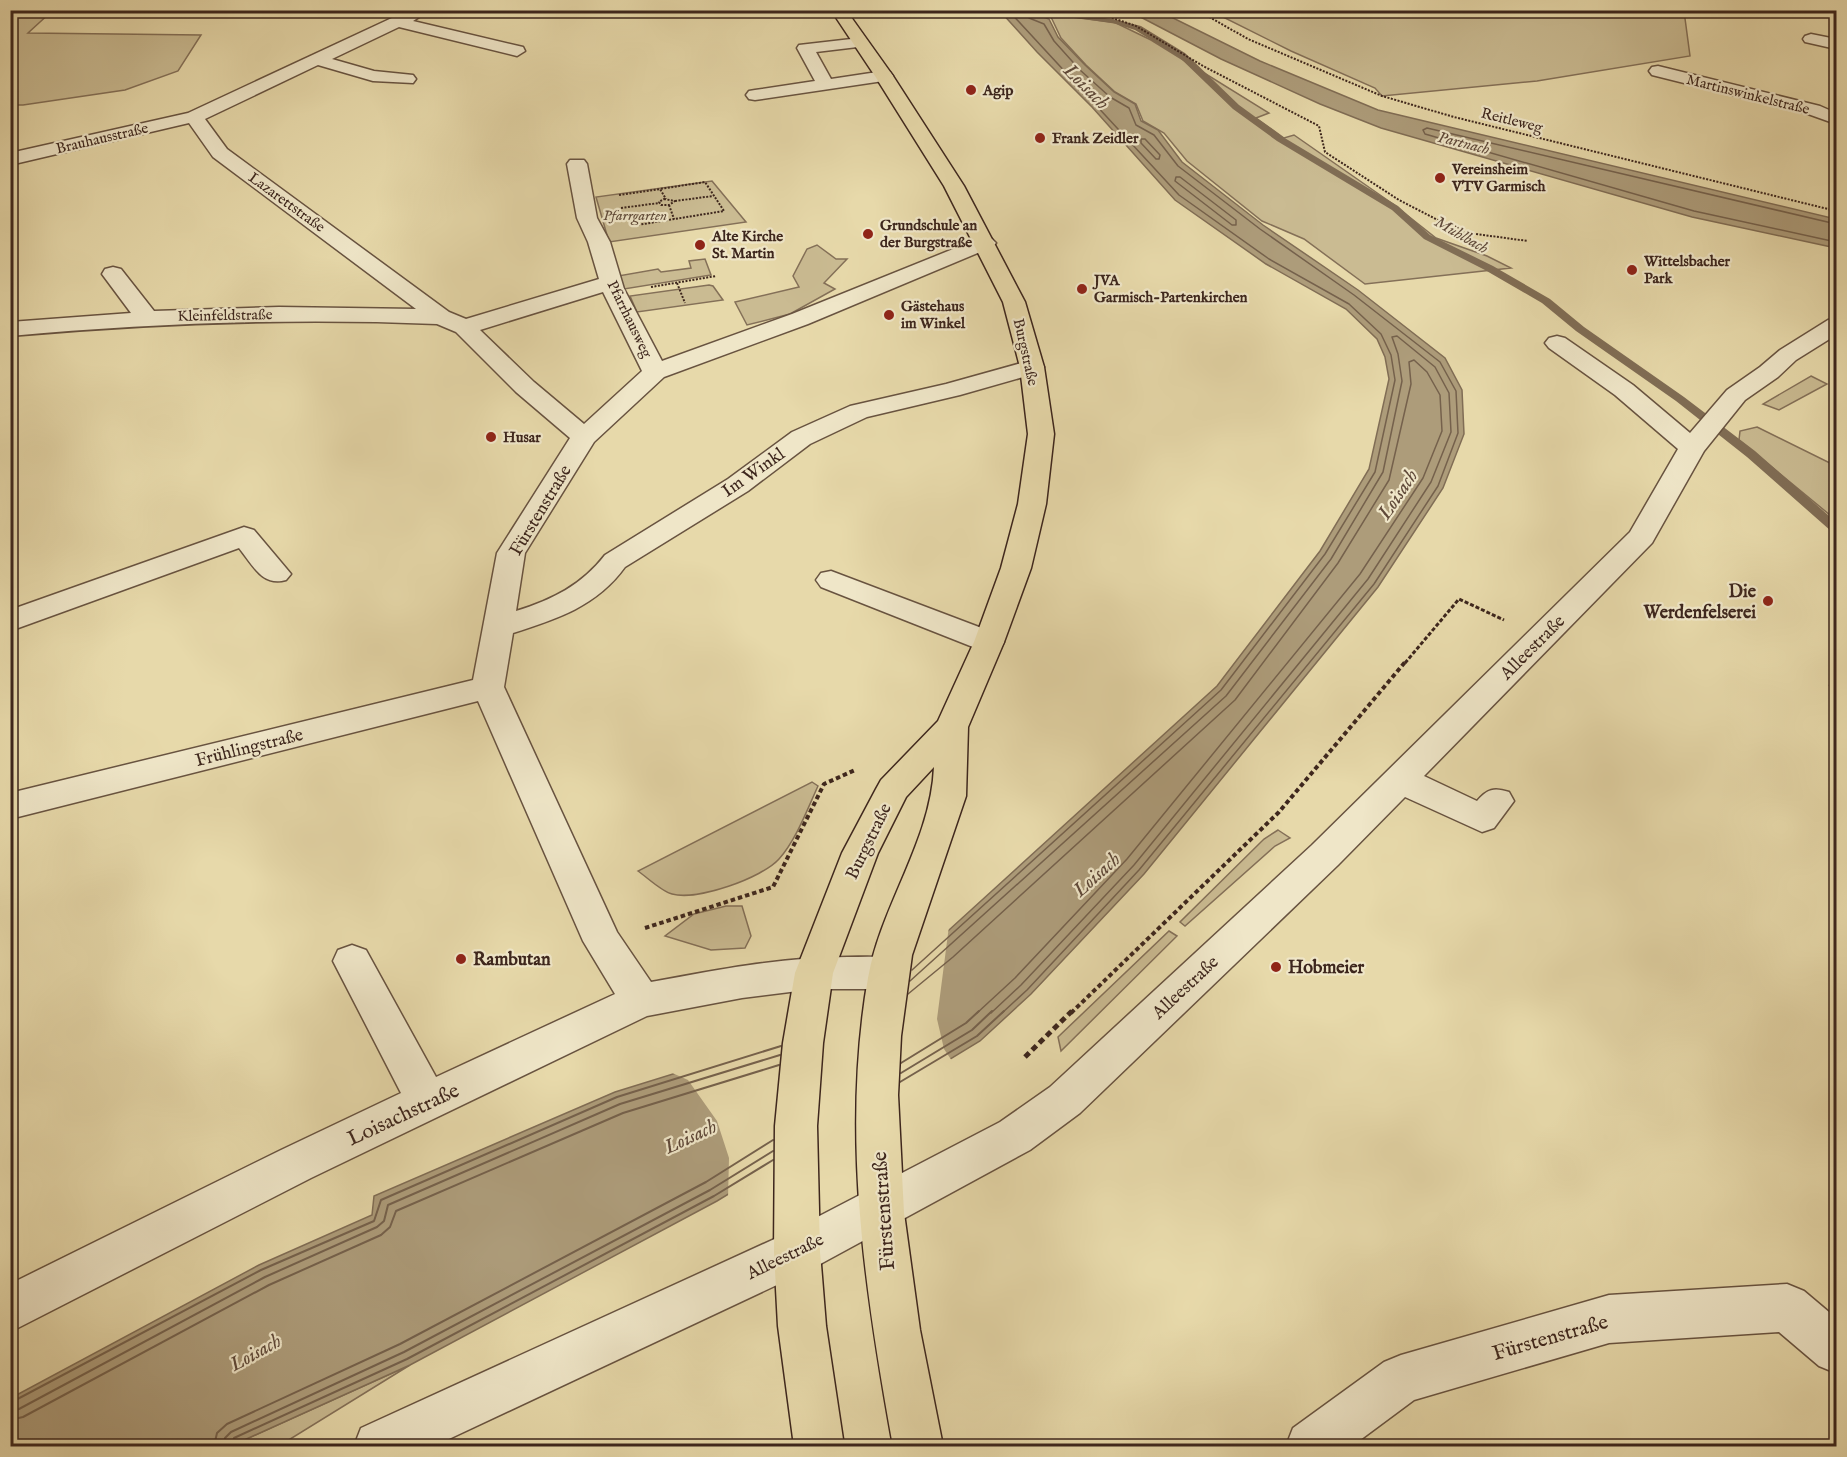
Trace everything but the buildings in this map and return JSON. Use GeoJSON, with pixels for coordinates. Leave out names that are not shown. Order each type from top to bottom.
{"type":"FeatureCollection","features":[{"type":"Feature","properties":{"kind":"main road","name":"Burgstraße"},"geometry":{"type":"LineString","coordinates":[[814,973],[860,853],[894,789],[952,727],[989,642],[1016,568],[1032,504],[1041,434],[1032,367],[1014,302],[954,186],[884,76],[838,10]]}},
{"type":"Feature","properties":{"kind":"main road","name":"Burgstraße"},"geometry":{"type":"LineString","coordinates":[[889,974],[948,802],[952,727]]}},
{"type":"Feature","properties":{"kind":"main road"},"geometry":{"type":"LineString","coordinates":[[814,973],[803,1043],[796,1126],[796,1172],[797,1252],[802,1326],[819,1446]]}},
{"type":"Feature","properties":{"kind":"main road","name":"Fürstenstraße"},"geometry":{"type":"LineString","coordinates":[[889,974],[879,1044],[877,1122],[881,1206],[888,1280],[918,1446]]}},
{"type":"Feature","properties":{"kind":"street"},"geometry":{"type":"LineString","coordinates":[[194,117],[241,93],[423,10]]}},
{"type":"Feature","properties":{"kind":"street"},"geometry":{"type":"LineString","coordinates":[[398,22],[517,51]]}},
{"type":"Feature","properties":{"kind":"street"},"geometry":{"type":"LineString","coordinates":[[1811,39],[1836,44]]}},
{"type":"Feature","properties":{"kind":"street"},"geometry":{"type":"LineString","coordinates":[[825,83],[805,48],[861,43]]}},
{"type":"Feature","properties":{"kind":"street"},"geometry":{"type":"LineString","coordinates":[[317,60],[373,76],[407,79]]}},
{"type":"Feature","properties":{"kind":"street","name":"Martinswinkelstraße"},"geometry":{"type":"LineString","coordinates":[[1658,71],[1814,110],[1836,119]]}},
{"type":"Feature","properties":{"kind":"street"},"geometry":{"type":"LineString","coordinates":[[755,95],[884,76]]}},
{"type":"Feature","properties":{"kind":"street","name":"Brauhausstraße"},"geometry":{"type":"LineString","coordinates":[[10,159],[194,117]]}},
{"type":"Feature","properties":{"kind":"street","name":"Lazarettstraße"},"geometry":{"type":"LineString","coordinates":[[194,117],[220,153],[441,316],[464,327],[525,387],[584,437]]}},
{"type":"Feature","properties":{"kind":"street","name":"Pfarrhausweg"},"geometry":{"type":"LineString","coordinates":[[577,164],[587,218],[599,242],[613,288],[655,372]]}},
{"type":"Feature","properties":{"kind":"street","name":"Fürstenstraße"},"geometry":{"type":"LineString","coordinates":[[488,687],[511,553],[584,437],[655,372],[800,319],[985,243]]}},
{"type":"Feature","properties":{"kind":"street"},"geometry":{"type":"LineString","coordinates":[[113,274],[147,318]]}},
{"type":"Feature","properties":{"kind":"street"},"geometry":{"type":"LineString","coordinates":[[464,327],[613,288]]}},
{"type":"Feature","properties":{"kind":"street","name":"Kleinfeldstraße"},"geometry":{"type":"LineString","coordinates":[[10,329],[206,314],[441,316]]}},
{"type":"Feature","properties":{"kind":"street","name":"Alleestraße"},"geometry":{"type":"LineString","coordinates":[[379,1446],[797,1252],[1015,1136],[1065,1100],[1325,855],[1642,537],[1692,448],[1736,395],[1788,355],[1836,325]]}},
{"type":"Feature","properties":{"kind":"street"},"geometry":{"type":"LineString","coordinates":[[1557,343],[1624,390],[1692,448]]}},
{"type":"Feature","properties":{"kind":"street","name":"Im Winkl"},"geometry":{"type":"LineString","coordinates":[[498,627],[561,608],[586,593],[606,576],[615,561],[738,485],[801,438],[859,411],[951,390],[1032,367]]}},
{"type":"Feature","properties":{"kind":"street"},"geometry":{"type":"LineString","coordinates":[[10,621],[244,536],[276,574]]}},
{"type":"Feature","properties":{"kind":"street"},"geometry":{"type":"LineString","coordinates":[[831,580],[989,642]]}},
{"type":"Feature","properties":{"kind":"street"},"geometry":{"type":"LineString","coordinates":[[488,687],[602,941],[641,1000]]}},
{"type":"Feature","properties":{"kind":"street","name":"Frühlingstraße"},"geometry":{"type":"LineString","coordinates":[[10,806],[488,687]]}},
{"type":"Feature","properties":{"kind":"street"},"geometry":{"type":"LineString","coordinates":[[1399,779],[1482,819],[1497,801]]}},
{"type":"Feature","properties":{"kind":"street"},"geometry":{"type":"LineString","coordinates":[[352,961],[428,1103]]}},
{"type":"Feature","properties":{"kind":"street","name":"Loisachstraße"},"geometry":{"type":"LineString","coordinates":[[10,1309],[296,1164],[641,1000],[814,973],[889,974]]}},
{"type":"Feature","properties":{"kind":"street","name":"Fürstenstraße"},"geometry":{"type":"LineString","coordinates":[[1311,1446],[1401,1380],[1609,1319],[1787,1308],[1836,1349]]}},
{"type":"Feature","properties":{"kind":"path","name":"Reitleweg"},"geometry":{"type":"LineString","coordinates":[[1197,10],[1248,39],[1382,96],[1454,117],[1836,211]]}},
{"type":"Feature","properties":{"kind":"path"},"geometry":{"type":"LineString","coordinates":[[1092,11],[1136,26],[1203,66],[1318,126],[1325,152],[1399,200],[1461,232],[1528,240]]}},
{"type":"Feature","properties":{"kind":"path"},"geometry":{"type":"LineString","coordinates":[[582,191],[594,189],[598,198],[705,183],[724,212],[631,226]]}},
{"type":"Feature","properties":{"kind":"path"},"geometry":{"type":"LineString","coordinates":[[660,189],[666,199]]}},
{"type":"Feature","properties":{"kind":"path"},"geometry":{"type":"LineString","coordinates":[[659,203],[666,199],[675,201],[713,196]]}},
{"type":"Feature","properties":{"kind":"path"},"geometry":{"type":"LineString","coordinates":[[619,208],[659,203],[669,205],[675,201]]}},
{"type":"Feature","properties":{"kind":"path"},"geometry":{"type":"LineString","coordinates":[[669,205],[674,219]]}},
{"type":"Feature","properties":{"kind":"path"},"geometry":{"type":"LineString","coordinates":[[613,288],[676,283],[716,276]]}},
{"type":"Feature","properties":{"kind":"path"},"geometry":{"type":"LineString","coordinates":[[676,283],[685,303]]}},
{"type":"Feature","properties":{"kind":"path"},"geometry":{"type":"LineString","coordinates":[[1025,1057],[1279,812],[1459,599],[1542,638]]}},
{"type":"Feature","properties":{"kind":"path"},"geometry":{"type":"LineString","coordinates":[[1829,684],[1836,685]]}},
{"type":"Feature","properties":{"kind":"path"},"geometry":{"type":"LineString","coordinates":[[602,941],[773,887],[824,784],[856,770]]}},
{"type":"Feature","properties":{"kind":"green space"},"geometry":{"type":"Polygon","coordinates":[[[10,11],[52,11],[28,33],[201,35],[178,71],[125,90],[11,105],[10,11]]]}},
{"type":"Feature","properties":{"kind":"green space"},"geometry":{"type":"Polygon","coordinates":[[[1211,11],[1684,11],[1690,56],[1537,81],[1382,96],[1375,88],[1291,51],[1211,11]]]}},
{"type":"Feature","properties":{"kind":"green space"},"geometry":{"type":"Polygon","coordinates":[[[1068,16],[1116,23],[1151,40],[1269,113],[1256,118],[1284,138],[1294,135],[1393,204],[1436,238],[1487,256],[1511,268],[1365,284],[1304,239],[1262,221],[1187,161],[1164,133],[1143,121],[1136,104],[1115,92],[1061,38],[1051,17],[1068,16]]]}},
{"type":"Feature","properties":{"kind":"green space","name":"Pfarrgarten"},"geometry":{"type":"Polygon","coordinates":[[[712,181],[746,222],[609,242],[596,197],[712,181]]]}},
{"type":"Feature","properties":{"kind":"green space"},"geometry":{"type":"Polygon","coordinates":[[[817,245],[836,259],[847,259],[824,283],[835,289],[790,314],[747,325],[735,302],[799,287],[793,276],[807,249],[817,245]]]}},
{"type":"Feature","properties":{"kind":"green space"},"geometry":{"type":"Polygon","coordinates":[[[705,259],[711,275],[624,289],[618,276],[658,269],[661,272],[691,268],[689,261],[705,259]]]}},
{"type":"Feature","properties":{"kind":"green space"},"geometry":{"type":"Polygon","coordinates":[[[713,286],[723,300],[637,312],[630,296],[713,286]]]}},
{"type":"Feature","properties":{"kind":"green space"},"geometry":{"type":"Polygon","coordinates":[[[1811,376],[1827,384],[1779,410],[1763,404],[1811,376]]]}},
{"type":"Feature","properties":{"kind":"green space"},"geometry":{"type":"Polygon","coordinates":[[[1757,427],[1836,466],[1836,520],[1739,440],[1740,431],[1757,427]]]}},
{"type":"Feature","properties":{"kind":"green space"},"geometry":{"type":"Polygon","coordinates":[[[812,782],[818,786],[791,843],[779,859],[759,873],[712,891],[683,895],[663,890],[638,871],[812,782]]]}},
{"type":"Feature","properties":{"kind":"green space"},"geometry":{"type":"Polygon","coordinates":[[[1278,830],[1290,838],[1275,846],[1185,926],[1180,922],[1264,839],[1278,830]]]}},
{"type":"Feature","properties":{"kind":"green space"},"geometry":{"type":"Polygon","coordinates":[[[726,906],[742,906],[751,936],[745,948],[711,950],[665,936],[694,914],[726,906]]]}},
{"type":"Feature","properties":{"kind":"green space"},"geometry":{"type":"Polygon","coordinates":[[[1169,931],[1177,936],[1061,1051],[1058,1037],[1169,931]]]}},
{"type":"Feature","properties":{"kind":"green space"},"geometry":{"type":"Polygon","coordinates":[[[410,1365],[279,1446],[231,1446],[410,1365]]]}},
{"type":"Feature","properties":{"kind":"water","name":"Loisach"},"geometry":{"type":"Polygon","coordinates":[[[1000,11],[1027,11],[1049,19],[1058,37],[1114,92],[1135,104],[1141,121],[1158,130],[1182,162],[1263,225],[1358,290],[1445,358],[1462,390],[1464,434],[1443,488],[1378,587],[1144,874],[1031,994],[980,1041],[717,1201],[410,1365],[231,1446],[11,1446],[11,1398],[259,1265],[372,1215],[374,1196],[615,1092],[773,1043],[864,1002],[938,940],[1217,686],[1320,551],[1369,469],[1389,379],[1385,357],[1377,339],[1346,309],[1266,264],[1175,200],[1092,107],[1000,11]]]}},
{"type":"Feature","properties":{"kind":"water","name":"Partnach"},"geometry":{"type":"Polygon","coordinates":[[[1129,11],[1159,11],[1260,61],[1378,110],[1836,219],[1836,248],[1692,217],[1381,128],[1320,104],[1221,59],[1129,11]]]}},
{"type":"Feature","properties":{"kind":"pier"},"geometry":{"type":"Polygon","coordinates":[[[949,926],[937,1019],[944,1049],[952,1061],[728,1198],[729,1158],[717,1121],[688,1080],[670,1072],[772,1041],[862,999],[949,926]]]}},
{"type":"Feature","properties":{"kind":"waterway","name":"Mühlbach"},"geometry":{"type":"LineString","coordinates":[[1014,10],[1113,21],[1138,28],[1182,55],[1236,107],[1280,139],[1395,208],[1427,237],[1489,268],[1546,301],[1580,329],[1680,399],[1751,454],[1836,528]]}},
{"type":"Feature","properties":{"kind":"place","name":"Agip"},"geometry":{"type":"Point","coordinates":[971,90]}},
{"type":"Feature","properties":{"kind":"place","name":"Frank Zeidler"},"geometry":{"type":"Point","coordinates":[1040,138]}},
{"type":"Feature","properties":{"kind":"place","name":"Vereinsheim VTV Garmisch"},"geometry":{"type":"Point","coordinates":[1440,178]}},
{"type":"Feature","properties":{"kind":"place","name":"Grundschule an der Burgstraße"},"geometry":{"type":"Point","coordinates":[868,234]}},
{"type":"Feature","properties":{"kind":"place","name":"Alte Kirche St. Martin"},"geometry":{"type":"Point","coordinates":[700,245]}},
{"type":"Feature","properties":{"kind":"place","name":"Wittelsbacher Park"},"geometry":{"type":"Point","coordinates":[1632,270]}},
{"type":"Feature","properties":{"kind":"place","name":"JVA Garmisch-Partenkirchen"},"geometry":{"type":"Point","coordinates":[1082,289]}},
{"type":"Feature","properties":{"kind":"place","name":"Gästehaus im Winkel"},"geometry":{"type":"Point","coordinates":[889,315]}},
{"type":"Feature","properties":{"kind":"place","name":"Husar"},"geometry":{"type":"Point","coordinates":[491,437]}},
{"type":"Feature","properties":{"kind":"place","name":"Die Werdenfelserei"},"geometry":{"type":"Point","coordinates":[1768,601]}},
{"type":"Feature","properties":{"kind":"place","name":"Rambutan"},"geometry":{"type":"Point","coordinates":[461,959]}},
{"type":"Feature","properties":{"kind":"place","name":"Hobmeier"},"geometry":{"type":"Point","coordinates":[1276,967]}}]}
